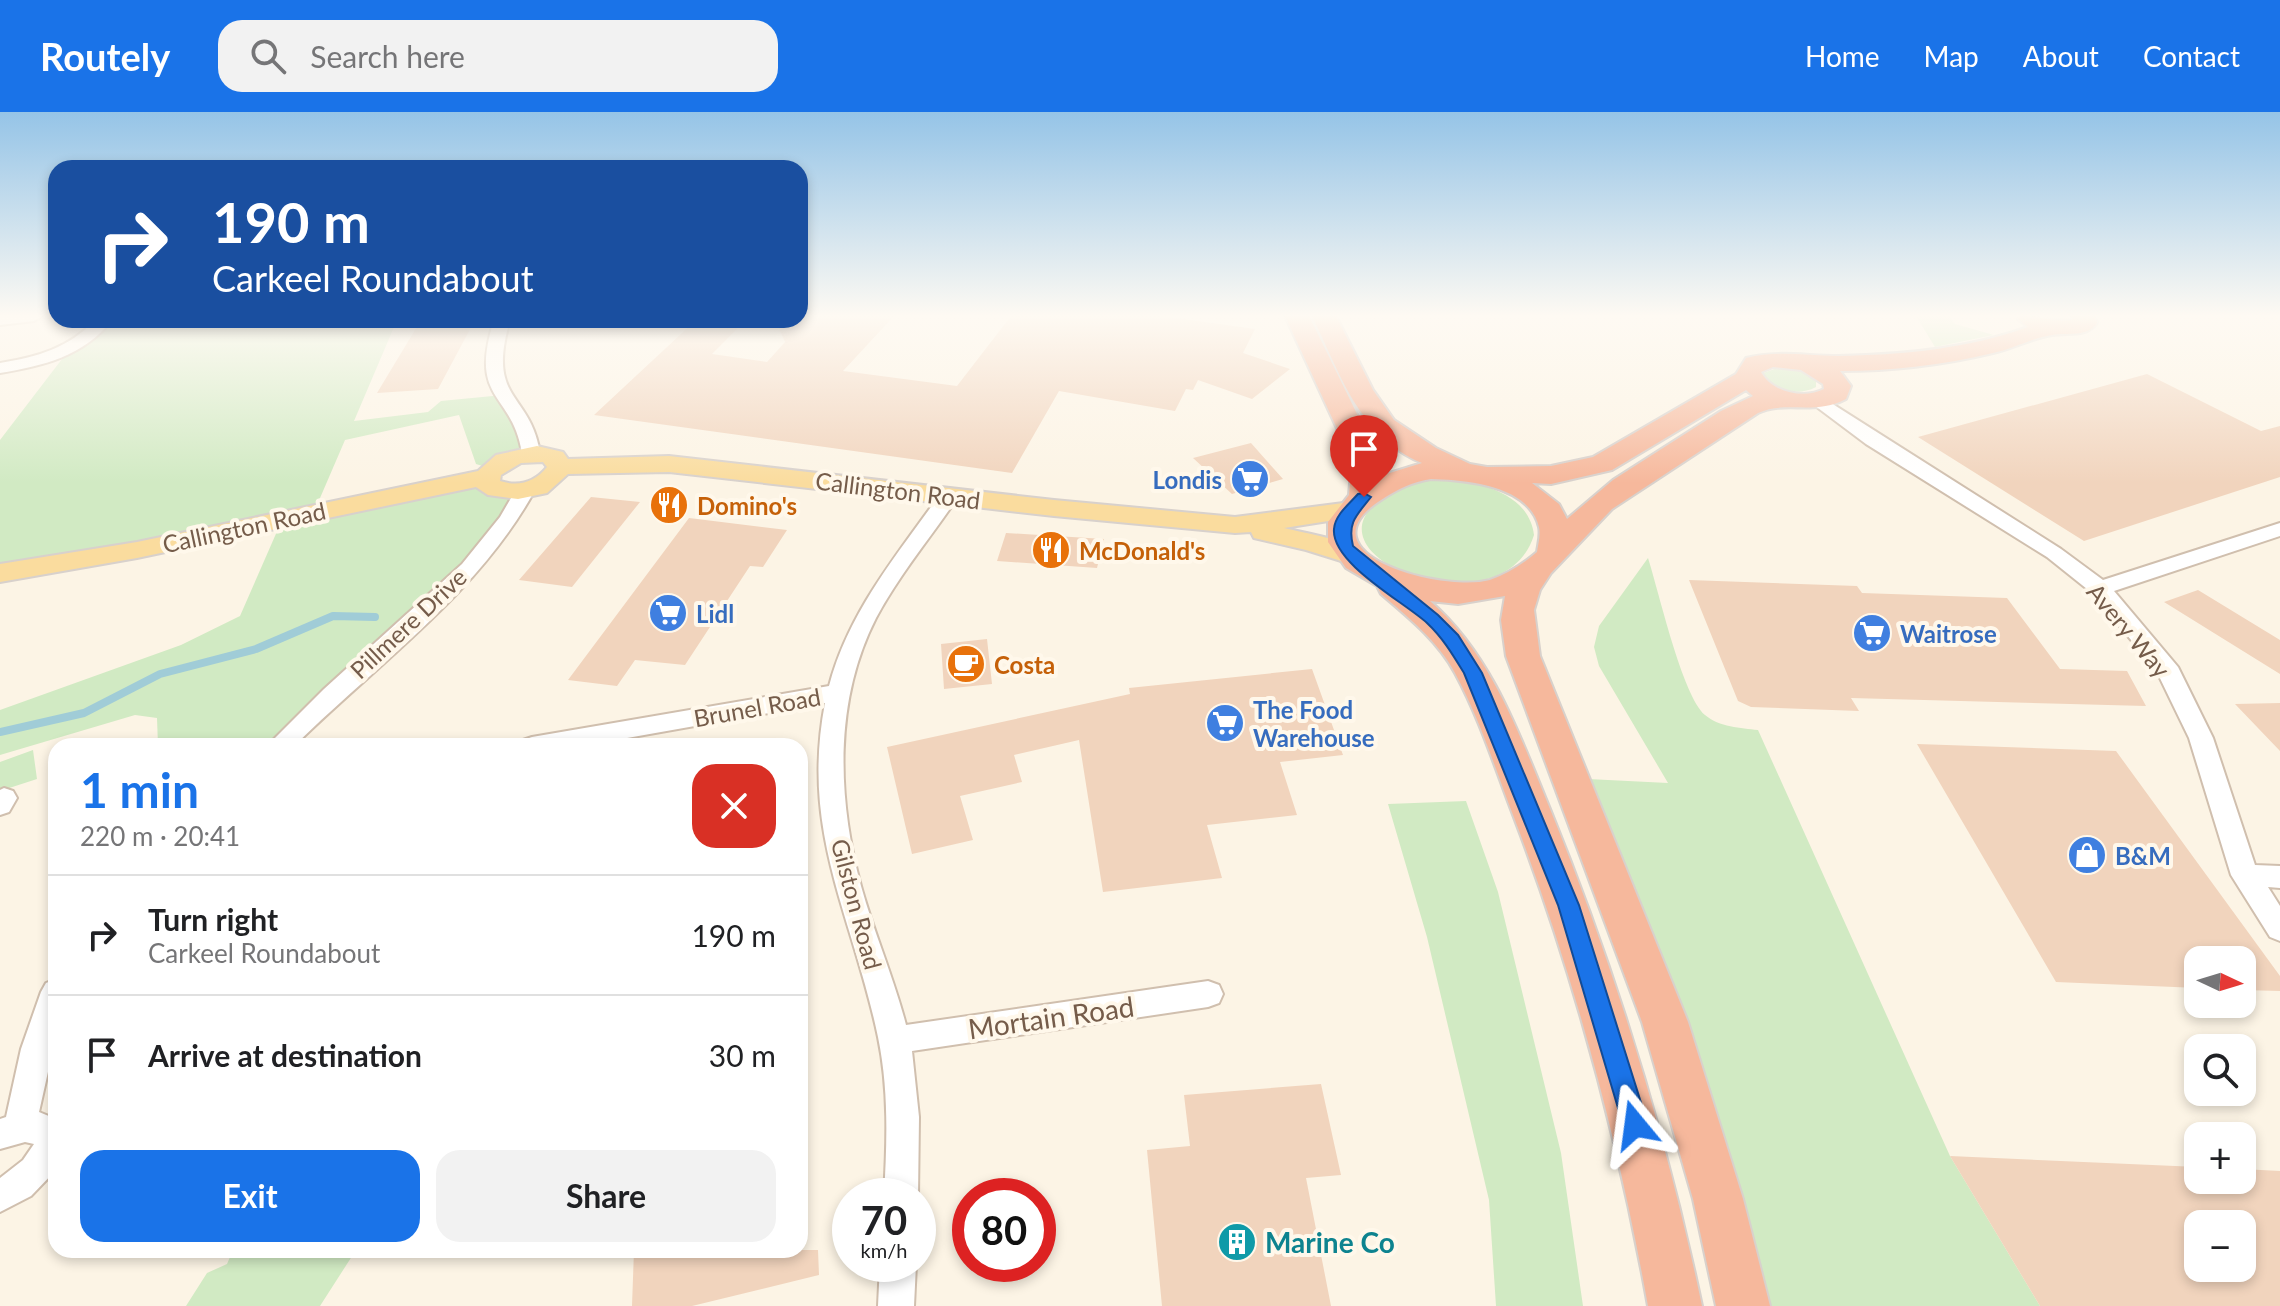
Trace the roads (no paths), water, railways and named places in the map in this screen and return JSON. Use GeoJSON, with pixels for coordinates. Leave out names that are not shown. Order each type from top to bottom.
{"type":"FeatureCollection","features":[{"type":"Feature","properties":{"kind":"highway"},"geometry":{"type":"LineString","coordinates":[[1324,372],[1366,461],[1357,504],[1342,531],[1345,547],[1452,639],[1484,697],[1568,905],[1604,1013],[1643,1153],[1675,1306]]}},
{"type":"Feature","properties":{"kind":"highway"},"geometry":{"type":"LineString","coordinates":[[1352,372],[1377,421],[1395,437],[1419,452],[1517,487],[1542,505],[1556,529],[1557,541],[1546,560],[1519,581],[1478,593],[1432,591],[1363,564]]}},
{"type":"Feature","properties":{"kind":"highway"},"geometry":{"type":"LineString","coordinates":[[1749,377],[1750,372]]}},
{"type":"Feature","properties":{"kind":"highway"},"geometry":{"type":"LineString","coordinates":[[1743,1306],[1718,1199],[1665,1022],[1523,656],[1516,624],[1517,602],[1525,585],[1592,511],[1734,415],[1759,402],[1820,401],[1837,393],[1835,379],[1820,372]]}},
{"type":"Feature","properties":{"kind":"highway"},"geometry":{"type":"LineString","coordinates":[[1835,379],[1855,372]]}},
{"type":"Feature","properties":{"kind":"highway"},"geometry":{"type":"LineString","coordinates":[[1357,504],[1410,473],[1551,475],[1602,464],[1749,377]]}},
{"type":"Feature","properties":{"kind":"highway"},"geometry":{"type":"LineString","coordinates":[[1749,377],[1763,391],[1790,400]]}},
{"type":"Feature","properties":{"kind":"main road"},"geometry":{"type":"LineString","coordinates":[[531,453],[554,457],[560,467],[551,480],[525,490],[498,490],[488,485],[487,477],[501,462],[531,453]]}},
{"type":"Feature","properties":{"kind":"main road","name":"Callington Road"},"geometry":{"type":"LineString","coordinates":[[560,467],[669,464],[948,497],[1235,525],[1314,543],[1363,564]]}},
{"type":"Feature","properties":{"kind":"main road","name":"Callington Road"},"geometry":{"type":"LineString","coordinates":[[0,573],[165,544],[487,477]]}},
{"type":"Feature","properties":{"kind":"main road","name":"Callington Road"},"geometry":{"type":"LineString","coordinates":[[1235,525],[1296,519],[1357,504]]}},
{"type":"Feature","properties":{"kind":"street"},"geometry":{"type":"LineString","coordinates":[[496,372],[496,386],[529,436],[531,453]]}},
{"type":"Feature","properties":{"kind":"street","name":"Avery Way"},"geometry":{"type":"LineString","coordinates":[[1820,401],[1884,447],[2054,553],[2100,588],[2166,667],[2201,738],[2245,875],[2280,929]]}},
{"type":"Feature","properties":{"kind":"street","name":"Pillmere Drive"},"geometry":{"type":"LineString","coordinates":[[287,738],[350,678],[427,612],[510,520],[525,490]]}},
{"type":"Feature","properties":{"kind":"street","name":"Gilston Road"},"geometry":{"type":"LineString","coordinates":[[902,1178],[905,1108],[895,1040],[848,887],[834,815],[829,759],[848,659],[885,584],[948,497]]}},
{"type":"Feature","properties":{"kind":"street"},"geometry":{"type":"LineString","coordinates":[[2100,588],[2280,529]]}},
{"type":"Feature","properties":{"kind":"street","name":"Brunel Road"},"geometry":{"type":"LineString","coordinates":[[578,738],[840,692]]}},
{"type":"Feature","properties":{"kind":"street"},"geometry":{"type":"LineString","coordinates":[[2245,875],[2280,877]]}},
{"type":"Feature","properties":{"kind":"street","name":"Mortain Road"},"geometry":{"type":"LineString","coordinates":[[895,1040],[1208,994]]}},
{"type":"Feature","properties":{"kind":"street"},"geometry":{"type":"LineString","coordinates":[[48,1015],[10,1130],[38,1126],[48,1132]]}},
{"type":"Feature","properties":{"kind":"street"},"geometry":{"type":"LineString","coordinates":[[0,1196],[33,1176],[48,1154]]}},
{"type":"Feature","properties":{"kind":"street"},"geometry":{"type":"LineString","coordinates":[[896,1306],[897,1282]]}},
{"type":"Feature","properties":{"kind":"waterway"},"geometry":{"type":"LineString","coordinates":[[0,732],[84,713],[160,674],[256,649],[333,616],[375,617]]}},
{"type":"Feature","properties":{"kind":"place","name":"Londis"},"geometry":{"type":"Point","coordinates":[1250,479]}},
{"type":"Feature","properties":{"kind":"place","name":"Domino's"},"geometry":{"type":"Point","coordinates":[669,505]}},
{"type":"Feature","properties":{"kind":"place","name":"McDonald's"},"geometry":{"type":"Point","coordinates":[1051,550]}},
{"type":"Feature","properties":{"kind":"place","name":"Lidl"},"geometry":{"type":"Point","coordinates":[668,613]}},
{"type":"Feature","properties":{"kind":"place","name":"Waitrose"},"geometry":{"type":"Point","coordinates":[1872,633]}},
{"type":"Feature","properties":{"kind":"place","name":"Costa"},"geometry":{"type":"Point","coordinates":[966,664]}},
{"type":"Feature","properties":{"kind":"place","name":"The Food Warehouse"},"geometry":{"type":"Point","coordinates":[1225,723]}},
{"type":"Feature","properties":{"kind":"place","name":"B&M"},"geometry":{"type":"Point","coordinates":[2087,855]}},
{"type":"Feature","properties":{"kind":"place","name":"Marine Co"},"geometry":{"type":"Point","coordinates":[1237,1242]}}]}
